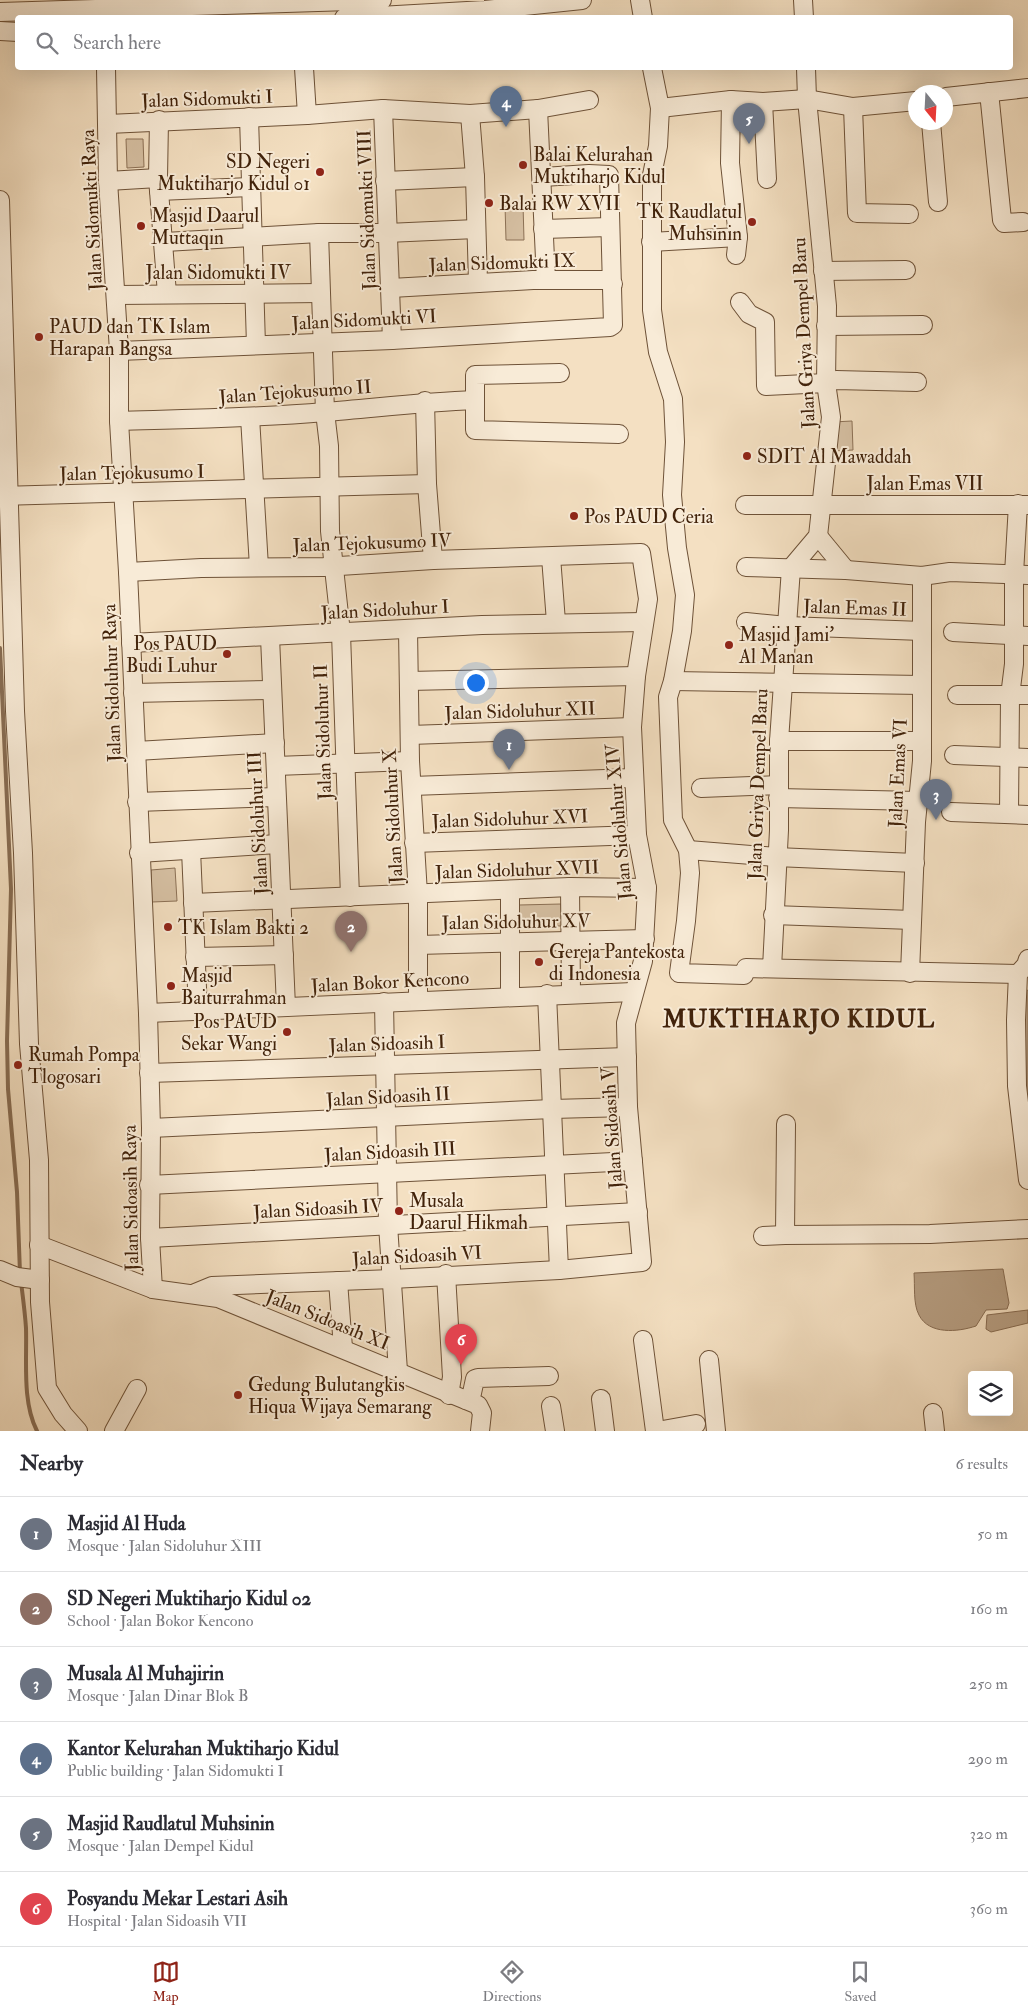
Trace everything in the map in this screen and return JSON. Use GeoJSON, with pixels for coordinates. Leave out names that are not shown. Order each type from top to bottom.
{"type":"FeatureCollection","features":[{"type":"Feature","properties":{"kind":"street"},"geometry":{"type":"LineString","coordinates":[[0,12],[105,8],[301,7],[382,0]]}},
{"type":"Feature","properties":{"kind":"street"},"geometry":{"type":"LineString","coordinates":[[358,15],[397,7],[582,0]]}},
{"type":"Feature","properties":{"kind":"street"},"geometry":{"type":"LineString","coordinates":[[640,0],[642,15]]}},
{"type":"Feature","properties":{"kind":"street"},"geometry":{"type":"LineString","coordinates":[[803,0],[804,15]]}},
{"type":"Feature","properties":{"kind":"street"},"geometry":{"type":"LineString","coordinates":[[0,31],[15,32]]}},
{"type":"Feature","properties":{"kind":"street","name":"Jalan Sidomukti Raya"},"geometry":{"type":"LineString","coordinates":[[106,70],[108,181],[117,295],[119,351]]}},
{"type":"Feature","properties":{"kind":"street"},"geometry":{"type":"LineString","coordinates":[[304,70],[307,116]]}},
{"type":"Feature","properties":{"kind":"street"},"geometry":{"type":"LineString","coordinates":[[652,70],[660,108],[658,146],[652,175],[650,242],[652,310],[656,342],[673,399],[675,442],[672,496],[685,595],[685,610],[673,681],[668,698],[673,820],[688,850],[690,873],[679,972],[744,974],[746,968],[772,968],[910,973],[1018,974]]}},
{"type":"Feature","properties":{"kind":"street","name":"Jalan Griya Dempel Baru"},"geometry":{"type":"LineString","coordinates":[[806,70],[807,99],[827,306],[826,383],[831,417],[818,536]]}},
{"type":"Feature","properties":{"kind":"street"},"geometry":{"type":"LineString","coordinates":[[953,96],[1028,88]]}},
{"type":"Feature","properties":{"kind":"street"},"geometry":{"type":"LineString","coordinates":[[989,92],[1002,220],[1004,223],[1024,222]]}},
{"type":"Feature","properties":{"kind":"street"},"geometry":{"type":"LineString","coordinates":[[660,108],[731,100],[763,102],[807,99],[853,107],[908,102]]}},
{"type":"Feature","properties":{"kind":"street","name":"Jalan Sidomukti I"},"geometry":{"type":"LineString","coordinates":[[108,124],[159,120],[307,116],[383,109],[470,114],[538,109],[589,100]]}},
{"type":"Feature","properties":{"kind":"street"},"geometry":{"type":"LineString","coordinates":[[731,100],[730,163],[738,237],[736,255]]}},
{"type":"Feature","properties":{"kind":"street"},"geometry":{"type":"LineString","coordinates":[[763,102],[767,179]]}},
{"type":"Feature","properties":{"kind":"street"},"geometry":{"type":"LineString","coordinates":[[853,107],[857,213],[909,214]]}},
{"type":"Feature","properties":{"kind":"street","name":"Jalan Sidomukti VIII"},"geometry":{"type":"LineString","coordinates":[[383,109],[392,340]]}},
{"type":"Feature","properties":{"kind":"street"},"geometry":{"type":"LineString","coordinates":[[538,109],[543,177],[543,229],[546,280]]}},
{"type":"Feature","properties":{"kind":"street"},"geometry":{"type":"LineString","coordinates":[[470,114],[475,177],[478,283]]}},
{"type":"Feature","properties":{"kind":"street"},"geometry":{"type":"LineString","coordinates":[[249,117],[251,238],[256,345]]}},
{"type":"Feature","properties":{"kind":"street"},"geometry":{"type":"LineString","coordinates":[[159,120],[159,185],[167,294]]}},
{"type":"Feature","properties":{"kind":"street"},"geometry":{"type":"LineString","coordinates":[[932,130],[938,202]]}},
{"type":"Feature","properties":{"kind":"street"},"geometry":{"type":"LineString","coordinates":[[543,177],[589,174],[609,175],[613,284]]}},
{"type":"Feature","properties":{"kind":"street"},"geometry":{"type":"LineString","coordinates":[[385,182],[475,177]]}},
{"type":"Feature","properties":{"kind":"street"},"geometry":{"type":"LineString","coordinates":[[108,181],[159,185],[250,187]]}},
{"type":"Feature","properties":{"kind":"street"},"geometry":{"type":"LineString","coordinates":[[0,200],[4,496],[23,853],[29,1044],[39,1160],[39,1244],[29,1278],[47,1388],[63,1414],[78,1431]]}},
{"type":"Feature","properties":{"kind":"street"},"geometry":{"type":"LineString","coordinates":[[543,229],[610,226]]}},
{"type":"Feature","properties":{"kind":"street"},"geometry":{"type":"LineString","coordinates":[[164,242],[319,233],[387,233],[476,229]]}},
{"type":"Feature","properties":{"kind":"street","name":"Jalan Sidoluhur II"},"geometry":{"type":"LineString","coordinates":[[319,233],[325,412],[329,446],[333,566],[341,633],[350,897]]}},
{"type":"Feature","properties":{"kind":"street"},"geometry":{"type":"LineString","coordinates":[[650,242],[738,237]]}},
{"type":"Feature","properties":{"kind":"street"},"geometry":{"type":"LineString","coordinates":[[823,271],[906,270]]}},
{"type":"Feature","properties":{"kind":"street","name":"Jalan Sidomukti IX"},"geometry":{"type":"LineString","coordinates":[[391,288],[546,280],[609,280],[613,284]]}},
{"type":"Feature","properties":{"kind":"street","name":"Jalan Sidomukti VI"},"geometry":{"type":"LineString","coordinates":[[119,351],[392,340],[610,328],[613,326],[613,284]]}},
{"type":"Feature","properties":{"kind":"street","name":"Jalan Sidomukti IV"},"geometry":{"type":"LineString","coordinates":[[117,295],[320,293]]}},
{"type":"Feature","properties":{"kind":"street"},"geometry":{"type":"LineString","coordinates":[[740,302],[749,314],[765,322],[766,386],[826,383],[836,380],[917,382]]}},
{"type":"Feature","properties":{"kind":"street"},"geometry":{"type":"LineString","coordinates":[[826,326],[923,325]]}},
{"type":"Feature","properties":{"kind":"street","name":"Jalan Sidoluhur Raya"},"geometry":{"type":"LineString","coordinates":[[119,351],[118,421],[128,572],[139,853],[148,1013]]}},
{"type":"Feature","properties":{"kind":"street"},"geometry":{"type":"LineString","coordinates":[[560,373],[475,375],[474,428],[476,432],[619,434]]}},
{"type":"Feature","properties":{"kind":"street","name":"Jalan Tejokusumo II"},"geometry":{"type":"LineString","coordinates":[[118,421],[250,417],[425,402],[474,400]]}},
{"type":"Feature","properties":{"kind":"street"},"geometry":{"type":"LineString","coordinates":[[425,402],[427,484],[433,560]]}},
{"type":"Feature","properties":{"kind":"street"},"geometry":{"type":"LineString","coordinates":[[250,417],[259,567]]}},
{"type":"Feature","properties":{"kind":"street","name":"Jalan Tejokusumo I"},"geometry":{"type":"LineString","coordinates":[[4,496],[254,491],[427,484]]}},
{"type":"Feature","properties":{"kind":"street","name":"Jalan Emas VII"},"geometry":{"type":"LineString","coordinates":[[745,505],[822,503],[1023,505]]}},
{"type":"Feature","properties":{"kind":"street"},"geometry":{"type":"LineString","coordinates":[[1009,814],[1019,758],[1010,696],[1014,664],[1021,635],[1023,505]]}},
{"type":"Feature","properties":{"kind":"street"},"geometry":{"type":"LineString","coordinates":[[791,568],[818,536],[846,570]]}},
{"type":"Feature","properties":{"kind":"street","name":"Jalan Tejokusumo IV"},"geometry":{"type":"LineString","coordinates":[[128,572],[333,566],[618,553]]}},
{"type":"Feature","properties":{"kind":"street","name":"Jalan Sidoluhur XIV"},"geometry":{"type":"LineString","coordinates":[[618,553],[641,553],[648,599],[636,676],[632,727],[637,835],[647,888],[643,961],[634,992]]}},
{"type":"Feature","properties":{"kind":"street"},"geometry":{"type":"LineString","coordinates":[[550,557],[556,622]]}},
{"type":"Feature","properties":{"kind":"street"},"geometry":{"type":"LineString","coordinates":[[746,567],[846,570],[922,576],[950,572],[1021,575]]}},
{"type":"Feature","properties":{"kind":"street","name":"Jalan Griya Dempel Baru"},"geometry":{"type":"LineString","coordinates":[[772,968],[773,914],[779,830],[779,741],[791,568]]}},
{"type":"Feature","properties":{"kind":"street","name":"Jalan Emas VI"},"geometry":{"type":"LineString","coordinates":[[910,973],[921,741],[922,576]]}},
{"type":"Feature","properties":{"kind":"street","name":"Jalan Sidoluhur I"},"geometry":{"type":"LineString","coordinates":[[131,642],[270,637],[556,622],[643,622]]}},
{"type":"Feature","properties":{"kind":"street","name":"Jalan Emas II"},"geometry":{"type":"LineString","coordinates":[[746,622],[787,626],[922,631]]}},
{"type":"Feature","properties":{"kind":"street","name":"Jalan Sidoluhur X"},"geometry":{"type":"LineString","coordinates":[[408,629],[410,761],[418,894],[418,1001]]}},
{"type":"Feature","properties":{"kind":"street"},"geometry":{"type":"LineString","coordinates":[[953,632],[1021,635]]}},
{"type":"Feature","properties":{"kind":"street","name":"Jalan Sidoluhur III"},"geometry":{"type":"LineString","coordinates":[[270,637],[286,1007]]}},
{"type":"Feature","properties":{"kind":"street"},"geometry":{"type":"LineString","coordinates":[[409,681],[636,676]]}},
{"type":"Feature","properties":{"kind":"street"},"geometry":{"type":"LineString","coordinates":[[673,681],[922,685]]}},
{"type":"Feature","properties":{"kind":"street"},"geometry":{"type":"LineString","coordinates":[[133,693],[271,690]]}},
{"type":"Feature","properties":{"kind":"street"},"geometry":{"type":"LineString","coordinates":[[957,694],[1028,696]]}},
{"type":"Feature","properties":{"kind":"street","name":"Jalan Sidoluhur XII"},"geometry":{"type":"LineString","coordinates":[[410,735],[632,727]]}},
{"type":"Feature","properties":{"kind":"street"},"geometry":{"type":"LineString","coordinates":[[779,741],[921,741]]}},
{"type":"Feature","properties":{"kind":"street"},"geometry":{"type":"LineString","coordinates":[[136,751],[275,743]]}},
{"type":"Feature","properties":{"kind":"street"},"geometry":{"type":"LineString","coordinates":[[954,755],[1019,758]]}},
{"type":"Feature","properties":{"kind":"street"},"geometry":{"type":"LineString","coordinates":[[276,766],[410,761]]}},
{"type":"Feature","properties":{"kind":"street"},"geometry":{"type":"LineString","coordinates":[[412,786],[634,778]]}},
{"type":"Feature","properties":{"kind":"street"},"geometry":{"type":"LineString","coordinates":[[701,788],[918,801]]}},
{"type":"Feature","properties":{"kind":"street"},"geometry":{"type":"LineString","coordinates":[[137,802],[276,797]]}},
{"type":"Feature","properties":{"kind":"street"},"geometry":{"type":"LineString","coordinates":[[951,812],[1028,815]]}},
{"type":"Feature","properties":{"kind":"street","name":"Jalan Sidoluhur XVI"},"geometry":{"type":"LineString","coordinates":[[414,843],[637,835]]}},
{"type":"Feature","properties":{"kind":"street"},"geometry":{"type":"LineString","coordinates":[[139,853],[278,844]]}},
{"type":"Feature","properties":{"kind":"street"},"geometry":{"type":"LineString","coordinates":[[191,850],[198,1011]]}},
{"type":"Feature","properties":{"kind":"street"},"geometry":{"type":"LineString","coordinates":[[688,850],[776,857],[914,863]]}},
{"type":"Feature","properties":{"kind":"street"},"geometry":{"type":"LineString","coordinates":[[570,887],[571,994]]}},
{"type":"Feature","properties":{"kind":"street","name":"Jalan Sidoluhur XVII"},"geometry":{"type":"LineString","coordinates":[[193,903],[570,887],[647,888]]}},
{"type":"Feature","properties":{"kind":"street"},"geometry":{"type":"LineString","coordinates":[[510,890],[510,996]]}},
{"type":"Feature","properties":{"kind":"street"},"geometry":{"type":"LineString","coordinates":[[773,914],[912,920]]}},
{"type":"Feature","properties":{"kind":"street","name":"Jalan Sidoluhur XV"},"geometry":{"type":"LineString","coordinates":[[418,944],[645,939]]}},
{"type":"Feature","properties":{"kind":"street"},"geometry":{"type":"LineString","coordinates":[[195,957],[284,955]]}},
{"type":"Feature","properties":{"kind":"street"},"geometry":{"type":"LineString","coordinates":[[1028,959],[1026,965],[1018,974],[1017,1086],[1028,1180]]}},
{"type":"Feature","properties":{"kind":"street","name":"Jalan Bokor Kencono"},"geometry":{"type":"LineString","coordinates":[[148,1013],[547,994],[634,992]]}},
{"type":"Feature","properties":{"kind":"street","name":"Jalan Sidoasih V"},"geometry":{"type":"LineString","coordinates":[[634,992],[626,1023],[628,1107],[642,1261]]}},
{"type":"Feature","properties":{"kind":"street"},"geometry":{"type":"LineString","coordinates":[[547,994],[559,1270]]}},
{"type":"Feature","properties":{"kind":"street"},"geometry":{"type":"LineString","coordinates":[[384,1002],[383,1065],[388,1172],[388,1225],[398,1371]]}},
{"type":"Feature","properties":{"kind":"street","name":"Jalan Sidoasih Raya"},"geometry":{"type":"LineString","coordinates":[[39,1244],[153,1289],[149,1185],[151,1128],[148,1013]]}},
{"type":"Feature","properties":{"kind":"street","name":"Jalan Sidoasih I"},"geometry":{"type":"LineString","coordinates":[[149,1073],[627,1057]]}},
{"type":"Feature","properties":{"kind":"street","name":"Jalan Sidoasih II"},"geometry":{"type":"LineString","coordinates":[[151,1128],[628,1107]]}},
{"type":"Feature","properties":{"kind":"street"},"geometry":{"type":"LineString","coordinates":[[785,1235],[786,1124]]}},
{"type":"Feature","properties":{"kind":"street","name":"Jalan Sidoasih III"},"geometry":{"type":"LineString","coordinates":[[149,1185],[633,1161]]}},
{"type":"Feature","properties":{"kind":"street","name":"Jalan Sidoasih IV"},"geometry":{"type":"LineString","coordinates":[[150,1238],[638,1212]]}},
{"type":"Feature","properties":{"kind":"street"},"geometry":{"type":"LineString","coordinates":[[763,1236],[930,1234],[1028,1229]]}},
{"type":"Feature","properties":{"kind":"street","name":"Jalan Sidoasih VI"},"geometry":{"type":"LineString","coordinates":[[195,1293],[212,1286],[559,1270],[638,1264],[642,1261]]}},
{"type":"Feature","properties":{"kind":"street"},"geometry":{"type":"LineString","coordinates":[[0,1270],[29,1278]]}},
{"type":"Feature","properties":{"kind":"street"},"geometry":{"type":"LineString","coordinates":[[446,1274],[452,1377],[449,1394]]}},
{"type":"Feature","properties":{"kind":"street"},"geometry":{"type":"LineString","coordinates":[[338,1281],[343,1348]]}},
{"type":"Feature","properties":{"kind":"street","name":"Jalan Sidoasih XI"},"geometry":{"type":"LineString","coordinates":[[153,1289],[195,1293],[218,1298],[343,1348],[474,1405]]}},
{"type":"Feature","properties":{"kind":"street"},"geometry":{"type":"LineString","coordinates":[[643,1340],[656,1431],[696,1424]]}},
{"type":"Feature","properties":{"kind":"street"},"geometry":{"type":"LineString","coordinates":[[709,1360],[716,1431]]}},
{"type":"Feature","properties":{"kind":"street"},"geometry":{"type":"LineString","coordinates":[[480,1431],[472,1393],[475,1379],[549,1376]]}},
{"type":"Feature","properties":{"kind":"street"},"geometry":{"type":"LineString","coordinates":[[114,1431],[136,1389]]}},
{"type":"Feature","properties":{"kind":"street"},"geometry":{"type":"LineString","coordinates":[[600,1399],[605,1431]]}},
{"type":"Feature","properties":{"kind":"street"},"geometry":{"type":"LineString","coordinates":[[551,1406],[555,1431]]}},
{"type":"Feature","properties":{"kind":"street"},"geometry":{"type":"LineString","coordinates":[[933,1413],[935,1431]]}},
{"type":"Feature","properties":{"kind":"shaded area"},"geometry":{"type":"Polygon","coordinates":[[[126,139],[143,139],[144,167],[127,168],[126,139]]]}},
{"type":"Feature","properties":{"kind":"shaded area"},"geometry":{"type":"Polygon","coordinates":[[[523,204],[524,240],[506,240],[505,205],[523,204]]]}},
{"type":"Feature","properties":{"kind":"shaded area"},"geometry":{"type":"Polygon","coordinates":[[[852,421],[853,450],[834,451],[833,422],[852,421]]]}},
{"type":"Feature","properties":{"kind":"shaded area"},"geometry":{"type":"Polygon","coordinates":[[[175,868],[177,901],[152,902],[151,870],[175,868]]]}},
{"type":"Feature","properties":{"kind":"shaded area"},"geometry":{"type":"Polygon","coordinates":[[[561,904],[562,926],[520,926],[519,905],[561,904]]]}},
{"type":"Feature","properties":{"kind":"shaded area"},"geometry":{"type":"Polygon","coordinates":[[[1028,990],[1028,1154],[1020,1101],[1024,992],[1028,990]]]}},
{"type":"Feature","properties":{"kind":"shaded area"},"geometry":{"type":"Polygon","coordinates":[[[1003,1269],[1009,1303],[1007,1309],[986,1310],[976,1326],[961,1330],[937,1329],[930,1326],[919,1315],[915,1300],[914,1273],[1003,1269]]]}},
{"type":"Feature","properties":{"kind":"shaded area"},"geometry":{"type":"Polygon","coordinates":[[[1028,1310],[1028,1323],[991,1332],[986,1329],[987,1315],[1028,1310]]]}},
{"type":"Feature","properties":{"kind":"shaded area"},"geometry":{"type":"Polygon","coordinates":[[[466,1332],[467,1354],[453,1354],[452,1333],[466,1332]]]}},
{"type":"Feature","properties":{"kind":"waterway"},"geometry":{"type":"LineString","coordinates":[[0,648],[11,889],[7,1041],[8,1089],[17,1192],[20,1273]]}},
{"type":"Feature","properties":{"kind":"waterway"},"geometry":{"type":"LineString","coordinates":[[21,1282],[26,1328],[27,1394],[32,1420],[37,1431]]}},
{"type":"Feature","properties":{"kind":"place","name":"Kantor Kelurahan Muktiharjo Kidul"},"geometry":{"type":"Point","coordinates":[506,127]}},
{"type":"Feature","properties":{"kind":"place","name":"Masjid Raudlatul Muhsinin"},"geometry":{"type":"Point","coordinates":[749,144]}},
{"type":"Feature","properties":{"kind":"place","name":"Balai Kelurahan Muktiharjo Kidul"},"geometry":{"type":"Point","coordinates":[523,165]}},
{"type":"Feature","properties":{"kind":"place","name":"SD Negeri Muktiharjo Kidul 01"},"geometry":{"type":"Point","coordinates":[320,172]}},
{"type":"Feature","properties":{"kind":"place","name":"Balai RW XVII"},"geometry":{"type":"Point","coordinates":[489,203]}},
{"type":"Feature","properties":{"kind":"place","name":"TK Raudlatul Muhsinin"},"geometry":{"type":"Point","coordinates":[752,222]}},
{"type":"Feature","properties":{"kind":"place","name":"Masjid Daarul Muttaqin"},"geometry":{"type":"Point","coordinates":[141,226]}},
{"type":"Feature","properties":{"kind":"place","name":"PAUD dan TK Islam Harapan Bangsa"},"geometry":{"type":"Point","coordinates":[39,337]}},
{"type":"Feature","properties":{"kind":"place","name":"SDIT Al Mawaddah"},"geometry":{"type":"Point","coordinates":[747,456]}},
{"type":"Feature","properties":{"kind":"place","name":"Pos PAUD Ceria"},"geometry":{"type":"Point","coordinates":[574,516]}},
{"type":"Feature","properties":{"kind":"place","name":"Masjid Jami' Al Manan"},"geometry":{"type":"Point","coordinates":[729,645]}},
{"type":"Feature","properties":{"kind":"place","name":"Pos PAUD Budi Luhur"},"geometry":{"type":"Point","coordinates":[227,654]}},
{"type":"Feature","properties":{"kind":"place","name":"Masjid Al Huda"},"geometry":{"type":"Point","coordinates":[509,770]}},
{"type":"Feature","properties":{"kind":"place","name":"Musala Al Muhajirin"},"geometry":{"type":"Point","coordinates":[936,820]}},
{"type":"Feature","properties":{"kind":"place","name":"TK Islam Bakti 2"},"geometry":{"type":"Point","coordinates":[168,927]}},
{"type":"Feature","properties":{"kind":"place","name":"SD Negeri Muktiharjo Kidul 02"},"geometry":{"type":"Point","coordinates":[351,952]}},
{"type":"Feature","properties":{"kind":"place","name":"Gereja Pantekosta di Indonesia"},"geometry":{"type":"Point","coordinates":[539,962]}},
{"type":"Feature","properties":{"kind":"place","name":"Masjid Baiturrahman"},"geometry":{"type":"Point","coordinates":[171,986]}},
{"type":"Feature","properties":{"kind":"place","name":"Pos PAUD Sekar Wangi"},"geometry":{"type":"Point","coordinates":[287,1032]}},
{"type":"Feature","properties":{"kind":"place","name":"Rumah Pompa Tlogosari"},"geometry":{"type":"Point","coordinates":[18,1065]}},
{"type":"Feature","properties":{"kind":"place","name":"Musala Daarul Hikmah"},"geometry":{"type":"Point","coordinates":[399,1211]}},
{"type":"Feature","properties":{"kind":"place","name":"Posyandu Mekar Lestari Asih"},"geometry":{"type":"Point","coordinates":[461,1365]}},
{"type":"Feature","properties":{"kind":"place","name":"Gedung Bulutangkis Hiqua Wijaya Semarang"},"geometry":{"type":"Point","coordinates":[238,1395]}},
{"type":"Feature","properties":{"kind":"district","name":"MUKTIHARJO KIDUL"},"geometry":{"type":"Point","coordinates":[799,1019]}}]}
